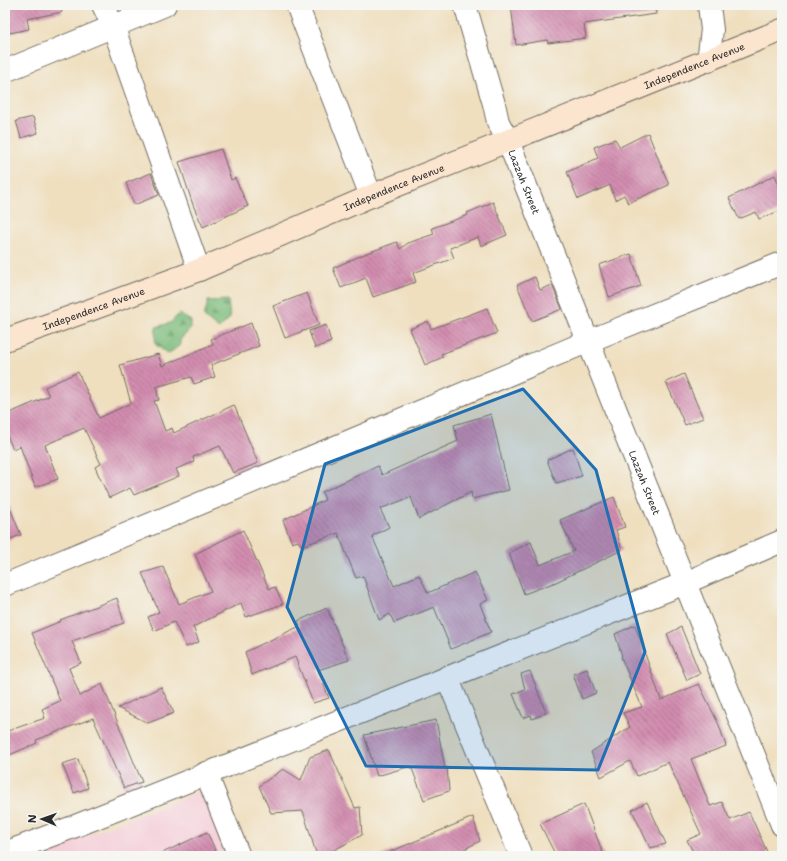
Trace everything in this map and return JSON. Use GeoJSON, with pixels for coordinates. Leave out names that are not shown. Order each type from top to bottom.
{"type":"FeatureCollection","features":[{"type":"Feature","properties":{"kind":"street"},"geometry":{"type":"LineString","coordinates":[[103,5],[113,26],[199,270]]}},
{"type":"Feature","properties":{"kind":"street"},"geometry":{"type":"LineString","coordinates":[[5,71],[165,5]]}},
{"type":"Feature","properties":{"kind":"street"},"geometry":{"type":"LineString","coordinates":[[297,5],[371,196]]}},
{"type":"Feature","properties":{"kind":"street","name":"Lazzah Street"},"geometry":{"type":"LineString","coordinates":[[465,5],[498,122],[508,141],[782,825]]}},
{"type":"Feature","properties":{"kind":"street"},"geometry":{"type":"LineString","coordinates":[[708,61],[712,30],[709,5]]}},
{"type":"Feature","properties":{"kind":"street","name":"Independence Avenue"},"geometry":{"type":"LineString","coordinates":[[5,340],[199,270],[371,196],[782,30]]}},
{"type":"Feature","properties":{"kind":"street"},"geometry":{"type":"LineString","coordinates":[[5,585],[588,342],[782,263]]}},
{"type":"Feature","properties":{"kind":"street"},"geometry":{"type":"LineString","coordinates":[[5,853],[685,583],[782,541]]}},
{"type":"Feature","properties":{"kind":"street"},"geometry":{"type":"LineString","coordinates":[[447,677],[521,856]]}},
{"type":"Feature","properties":{"kind":"street"},"geometry":{"type":"LineString","coordinates":[[206,773],[239,856]]}},
{"type":"Feature","properties":{"kind":"highlighted area"},"geometry":{"type":"Polygon","coordinates":[[[523,389],[596,470],[645,652],[598,770],[366,766],[287,607],[325,464],[523,389]]]}},
{"type":"Feature","properties":{"kind":"shaded area"},"geometry":{"type":"Polygon","coordinates":[[[212,787],[239,856],[32,856],[212,787]]]}},
{"type":"Feature","properties":{"kind":"green space"},"geometry":{"type":"Polygon","coordinates":[[[228,300],[230,318],[219,329],[204,317],[208,301],[228,300]]]}},
{"type":"Feature","properties":{"kind":"green space"},"geometry":{"type":"Polygon","coordinates":[[[179,314],[191,321],[191,328],[180,340],[180,345],[168,354],[155,344],[156,327],[170,323],[179,314]]]}},
{"type":"Feature","properties":{"kind":"building"},"geometry":{"type":"Polygon","coordinates":[[[5,5],[61,5],[62,12],[27,19],[29,29],[5,34],[5,5]]]}},
{"type":"Feature","properties":{"kind":"building"},"geometry":{"type":"Polygon","coordinates":[[[511,5],[655,5],[656,14],[584,24],[586,38],[548,43],[547,40],[516,45],[511,5]]]}},
{"type":"Feature","properties":{"kind":"building"},"geometry":{"type":"Polygon","coordinates":[[[33,117],[38,133],[21,138],[16,121],[33,117]]]}},
{"type":"Feature","properties":{"kind":"building"},"geometry":{"type":"Polygon","coordinates":[[[648,133],[669,185],[628,203],[624,195],[615,200],[610,185],[578,199],[567,172],[598,158],[594,147],[615,139],[620,147],[648,133]]]}},
{"type":"Feature","properties":{"kind":"building"},"geometry":{"type":"Polygon","coordinates":[[[221,149],[231,180],[235,178],[248,206],[203,227],[193,205],[179,162],[221,149]]]}},
{"type":"Feature","properties":{"kind":"building"},"geometry":{"type":"Polygon","coordinates":[[[151,173],[159,195],[134,205],[126,183],[151,173]]]}},
{"type":"Feature","properties":{"kind":"building"},"geometry":{"type":"Polygon","coordinates":[[[775,175],[782,192],[782,210],[759,219],[756,212],[739,219],[729,198],[775,175]]]}},
{"type":"Feature","properties":{"kind":"building"},"geometry":{"type":"Polygon","coordinates":[[[493,202],[507,235],[481,246],[478,237],[450,248],[454,258],[413,273],[416,282],[373,297],[366,278],[341,288],[333,268],[397,242],[400,249],[408,243],[434,234],[432,228],[468,215],[467,213],[493,202]]]}},
{"type":"Feature","properties":{"kind":"building"},"geometry":{"type":"Polygon","coordinates":[[[631,254],[641,286],[609,297],[599,265],[631,254]]]}},
{"type":"Feature","properties":{"kind":"building"},"geometry":{"type":"Polygon","coordinates":[[[535,277],[540,290],[552,285],[562,309],[532,321],[517,285],[535,277]]]}},
{"type":"Feature","properties":{"kind":"building"},"geometry":{"type":"Polygon","coordinates":[[[307,293],[319,325],[285,338],[273,306],[307,293]]]}},
{"type":"Feature","properties":{"kind":"building"},"geometry":{"type":"Polygon","coordinates":[[[487,308],[497,333],[441,354],[443,357],[425,365],[410,329],[428,321],[431,329],[487,308]]]}},
{"type":"Feature","properties":{"kind":"building"},"geometry":{"type":"Polygon","coordinates":[[[251,323],[259,346],[211,365],[215,377],[194,384],[191,377],[156,387],[159,400],[154,401],[165,431],[172,428],[174,433],[234,405],[258,463],[233,473],[220,446],[193,457],[194,462],[176,469],[179,476],[134,495],[130,488],[109,498],[95,467],[101,464],[84,428],[45,445],[58,479],[35,487],[20,446],[13,449],[5,431],[5,415],[49,396],[45,387],[78,372],[99,418],[131,403],[120,365],[158,354],[162,366],[213,344],[211,339],[251,323]]]}},
{"type":"Feature","properties":{"kind":"building"},"geometry":{"type":"Polygon","coordinates":[[[326,325],[331,342],[315,348],[309,331],[326,325]]]}},
{"type":"Feature","properties":{"kind":"building"},"geometry":{"type":"Polygon","coordinates":[[[684,374],[703,418],[685,425],[666,382],[684,374]]]}},
{"type":"Feature","properties":{"kind":"building"},"geometry":{"type":"Polygon","coordinates":[[[491,414],[509,490],[472,499],[471,492],[419,519],[411,497],[380,509],[389,527],[372,536],[394,586],[419,575],[428,593],[475,572],[488,600],[480,604],[491,632],[451,649],[434,607],[394,623],[390,614],[379,620],[363,576],[356,578],[338,533],[302,546],[298,541],[292,543],[283,520],[325,500],[322,492],[378,466],[382,475],[458,441],[454,425],[491,414]]]}},
{"type":"Feature","properties":{"kind":"building"},"geometry":{"type":"Polygon","coordinates":[[[573,448],[582,476],[556,483],[547,460],[573,448]]]}},
{"type":"Feature","properties":{"kind":"building"},"geometry":{"type":"Polygon","coordinates":[[[5,496],[21,535],[5,541],[5,496]]]}},
{"type":"Feature","properties":{"kind":"building"},"geometry":{"type":"Polygon","coordinates":[[[614,497],[625,527],[616,530],[622,550],[556,582],[524,594],[509,553],[531,542],[540,565],[574,551],[560,520],[614,497]]]}},
{"type":"Feature","properties":{"kind":"building"},"geometry":{"type":"Polygon","coordinates":[[[243,530],[269,589],[275,587],[283,604],[246,617],[241,603],[193,627],[199,642],[186,647],[174,622],[154,631],[148,617],[159,612],[142,573],[163,567],[179,604],[211,591],[195,554],[243,530]]]}},
{"type":"Feature","properties":{"kind":"building"},"geometry":{"type":"Polygon","coordinates":[[[117,598],[124,623],[72,641],[81,663],[69,668],[80,696],[102,684],[142,782],[124,788],[93,718],[36,740],[37,743],[5,757],[5,732],[45,718],[42,709],[60,701],[32,633],[61,621],[60,620],[117,598]]]}},
{"type":"Feature","properties":{"kind":"building"},"geometry":{"type":"Polygon","coordinates":[[[327,608],[349,660],[318,670],[329,698],[313,703],[295,657],[252,675],[245,652],[300,626],[298,621],[327,608]]]}},
{"type":"Feature","properties":{"kind":"building"},"geometry":{"type":"Polygon","coordinates":[[[635,625],[661,700],[699,684],[719,725],[726,746],[691,759],[710,806],[722,802],[730,820],[749,812],[769,856],[718,856],[716,851],[705,856],[695,856],[687,840],[701,834],[668,762],[637,776],[630,761],[601,777],[591,752],[630,727],[623,713],[642,707],[621,657],[622,656],[615,634],[635,625]]]}},
{"type":"Feature","properties":{"kind":"building"},"geometry":{"type":"Polygon","coordinates":[[[681,627],[700,674],[687,680],[667,634],[681,627]]]}},
{"type":"Feature","properties":{"kind":"building"},"geometry":{"type":"Polygon","coordinates":[[[587,669],[596,693],[582,699],[573,674],[587,669]]]}},
{"type":"Feature","properties":{"kind":"building"},"geometry":{"type":"Polygon","coordinates":[[[530,671],[546,713],[532,719],[531,715],[523,718],[513,694],[525,689],[521,674],[530,671]]]}},
{"type":"Feature","properties":{"kind":"building"},"geometry":{"type":"Polygon","coordinates":[[[161,687],[174,713],[148,723],[118,708],[161,687]]]}},
{"type":"Feature","properties":{"kind":"building"},"geometry":{"type":"Polygon","coordinates":[[[436,720],[445,768],[447,767],[449,791],[424,800],[411,766],[377,776],[364,735],[436,720]]]}},
{"type":"Feature","properties":{"kind":"building"},"geometry":{"type":"Polygon","coordinates":[[[329,750],[355,808],[360,807],[362,835],[323,856],[317,856],[303,811],[271,813],[259,786],[283,769],[301,780],[310,757],[329,750]]]}},
{"type":"Feature","properties":{"kind":"building"},"geometry":{"type":"Polygon","coordinates":[[[78,759],[88,788],[74,793],[62,764],[78,759]]]}},
{"type":"Feature","properties":{"kind":"building"},"geometry":{"type":"Polygon","coordinates":[[[647,802],[666,844],[650,848],[632,810],[647,802]]]}},
{"type":"Feature","properties":{"kind":"building"},"geometry":{"type":"Polygon","coordinates":[[[584,804],[604,856],[556,856],[540,824],[584,804]]]}},
{"type":"Feature","properties":{"kind":"building"},"geometry":{"type":"Polygon","coordinates":[[[473,817],[480,841],[451,856],[380,856],[473,817]]]}},
{"type":"Feature","properties":{"kind":"building"},"geometry":{"type":"Polygon","coordinates":[[[207,832],[218,856],[156,856],[207,832]]]}}]}
